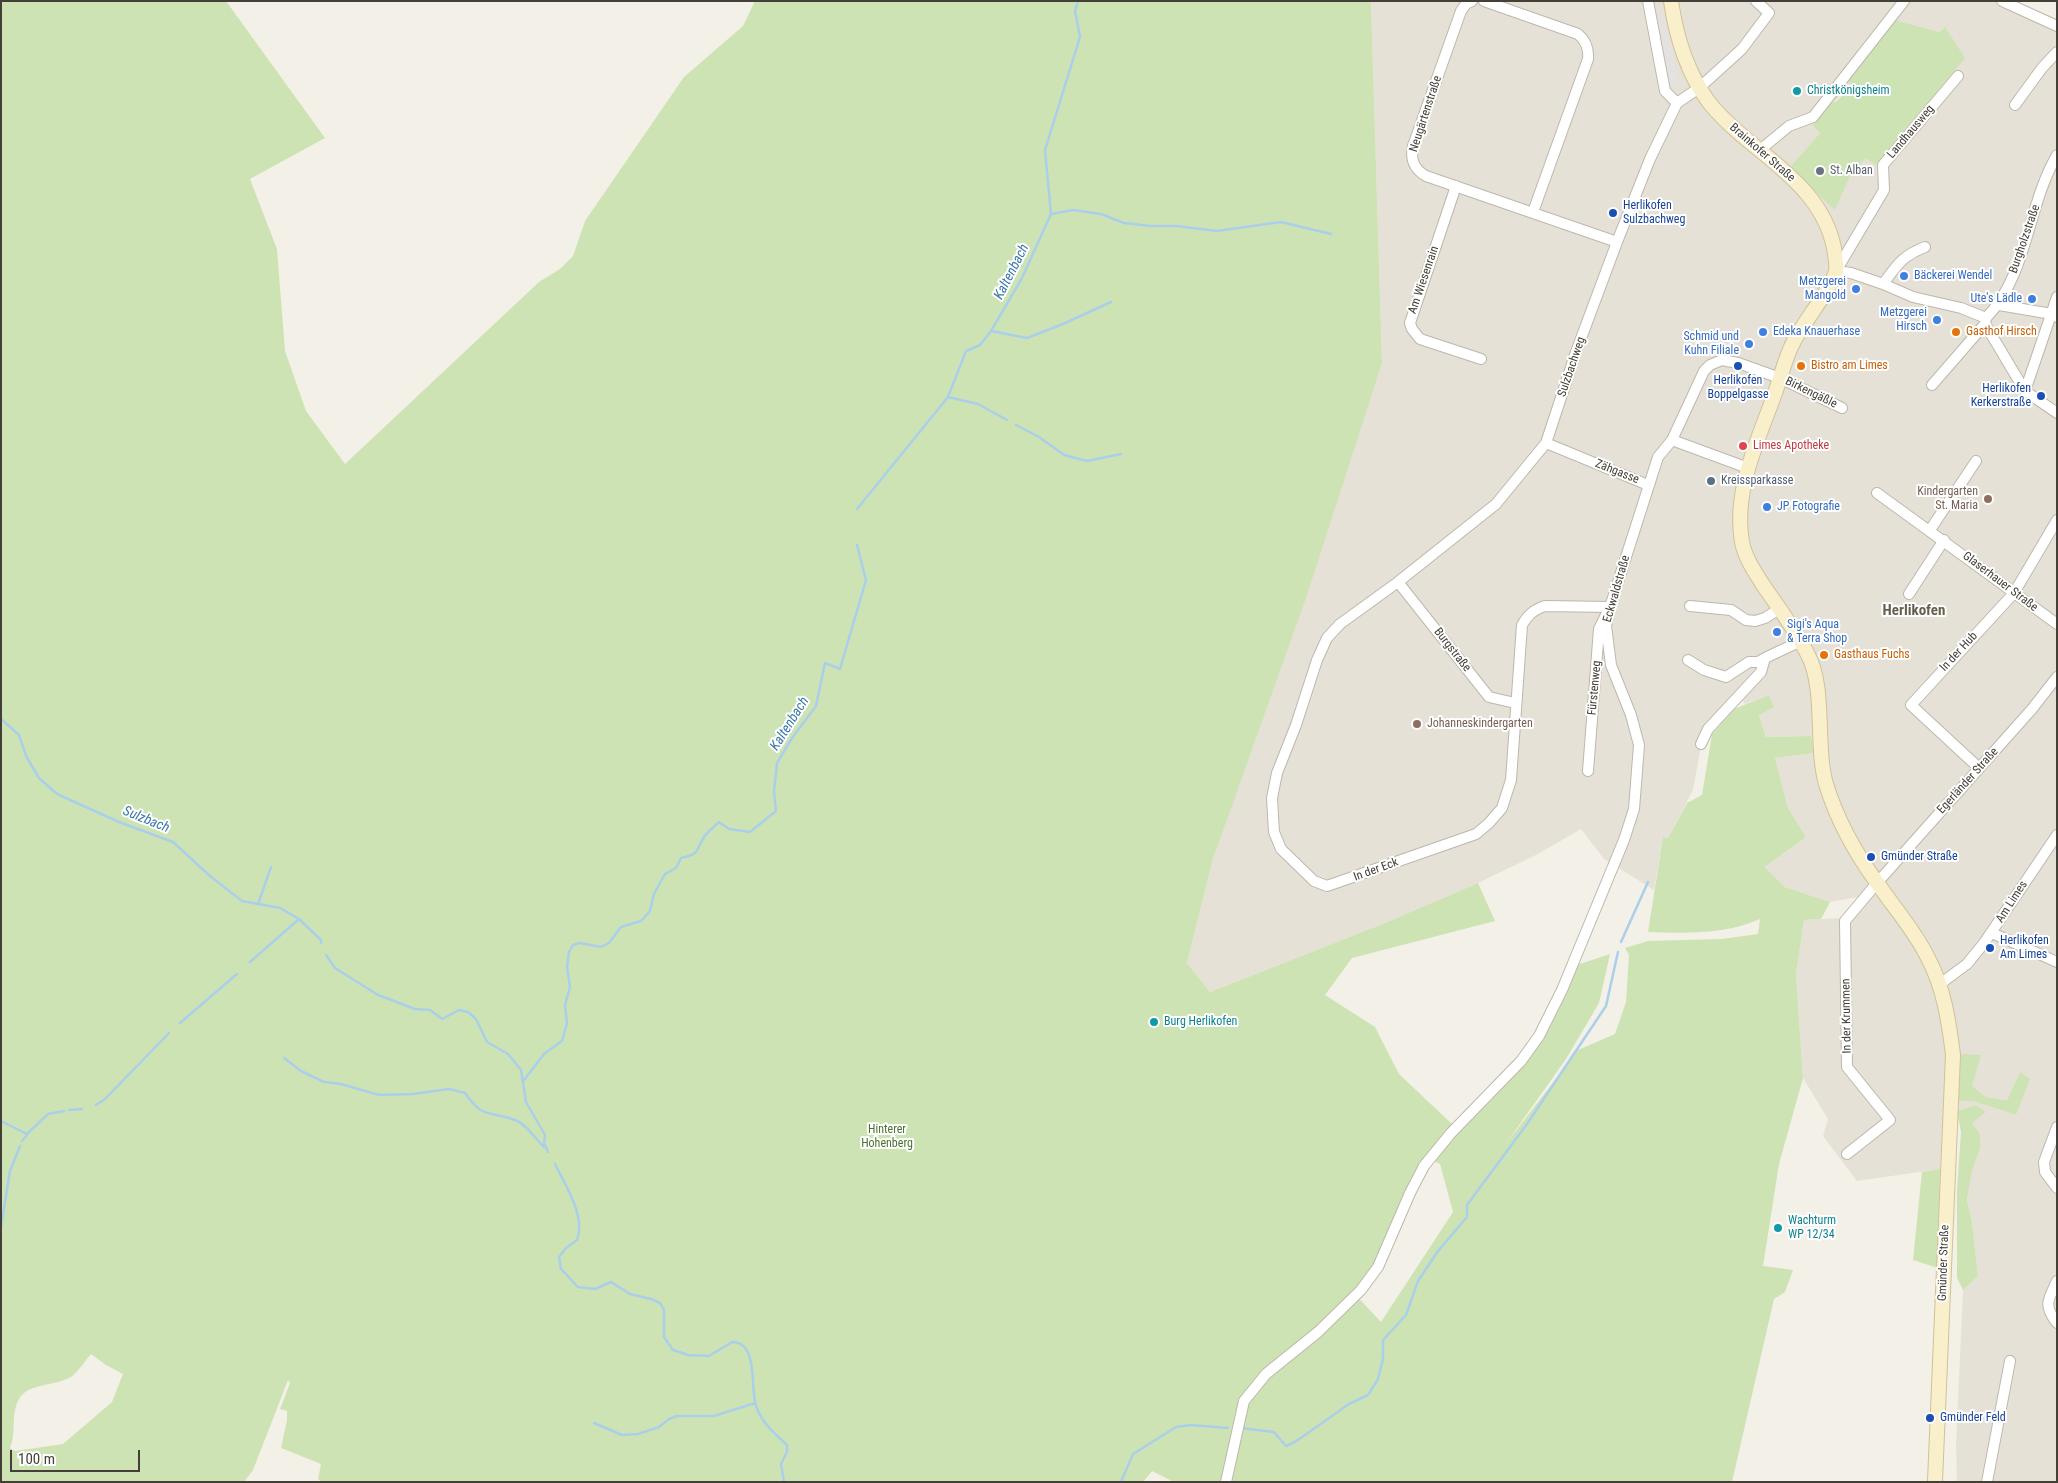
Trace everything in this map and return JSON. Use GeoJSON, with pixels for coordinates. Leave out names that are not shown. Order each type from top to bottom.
{"type":"FeatureCollection","features":[{"type":"Feature","properties":{"kind":"main road","name":"Brainkofer Straße"},"geometry":{"type":"LineString","coordinates":[[1671,1],[1676,32],[1699,88],[1732,127],[1799,185],[1815,206],[1834,246],[1836,271]]}},
{"type":"Feature","properties":{"kind":"main road"},"geometry":{"type":"LineString","coordinates":[[1748,468],[1792,345],[1836,271]]}},
{"type":"Feature","properties":{"kind":"main road","name":"Gmünder Straße"},"geometry":{"type":"LineString","coordinates":[[1748,468],[1740,495],[1742,545],[1750,565],[1801,641],[1810,658],[1815,676],[1825,782],[1850,840],[1877,883],[1915,933],[1928,958],[1940,984],[1948,1020],[1953,1055],[1935,1481]]}},
{"type":"Feature","properties":{"kind":"main road"},"geometry":{"type":"LineString","coordinates":[[1929,1482],[1938,1482]]}},
{"type":"Feature","properties":{"kind":"street","name":"Neugärtenstraße"},"geometry":{"type":"LineString","coordinates":[[1472,1],[1466,4],[1461,11],[1411,153],[1412,160],[1420,172],[1617,242]]}},
{"type":"Feature","properties":{"kind":"street"},"geometry":{"type":"LineString","coordinates":[[1484,1],[1578,34],[1583,39],[1589,52],[1533,212]]}},
{"type":"Feature","properties":{"kind":"street"},"geometry":{"type":"LineString","coordinates":[[1648,1],[1665,91],[1678,103]]}},
{"type":"Feature","properties":{"kind":"street","name":"Sulzbachweg"},"geometry":{"type":"LineString","coordinates":[[1398,582],[1496,504],[1546,443],[1576,352],[1650,159],[1678,103],[1699,88],[1742,50],[1769,13],[1756,1]]}},
{"type":"Feature","properties":{"kind":"street"},"geometry":{"type":"LineString","coordinates":[[1760,150],[1789,126],[1813,117],[1904,1]]}},
{"type":"Feature","properties":{"kind":"street"},"geometry":{"type":"LineString","coordinates":[[2002,1],[2057,26]]}},
{"type":"Feature","properties":{"kind":"street"},"geometry":{"type":"LineString","coordinates":[[2015,105],[2042,68],[2057,52]]}},
{"type":"Feature","properties":{"kind":"street","name":"Landhausweg"},"geometry":{"type":"LineString","coordinates":[[1836,271],[1884,190],[1883,165],[1958,76]]}},
{"type":"Feature","properties":{"kind":"street","name":"Burgholzstraße"},"geometry":{"type":"LineString","coordinates":[[1932,384],[1999,305],[2016,267],[2043,187],[2057,155]]}},
{"type":"Feature","properties":{"kind":"street","name":"Am Wiesenrain"},"geometry":{"type":"LineString","coordinates":[[1456,186],[1410,323],[1420,339],[1481,359]]}},
{"type":"Feature","properties":{"kind":"street"},"geometry":{"type":"LineString","coordinates":[[1883,284],[1897,263],[1905,256],[1925,247]]}},
{"type":"Feature","properties":{"kind":"street"},"geometry":{"type":"LineString","coordinates":[[1836,271],[1851,273],[1913,297],[1961,308],[1985,321],[2025,391],[2057,413]]}},
{"type":"Feature","properties":{"kind":"street"},"geometry":{"type":"LineString","coordinates":[[2025,391],[2055,316],[2057,297]]}},
{"type":"Feature","properties":{"kind":"street"},"geometry":{"type":"LineString","coordinates":[[1999,305],[2055,316]]}},
{"type":"Feature","properties":{"kind":"street","name":"Birkengäßle"},"geometry":{"type":"LineString","coordinates":[[1672,440],[1704,370],[1722,360],[1738,363],[1780,378],[1842,408]]}},
{"type":"Feature","properties":{"kind":"street"},"geometry":{"type":"LineString","coordinates":[[1672,440],[1748,468]]}},
{"type":"Feature","properties":{"kind":"street","name":"Zähgasse"},"geometry":{"type":"LineString","coordinates":[[1546,443],[1648,485],[1658,457],[1672,440]]}},
{"type":"Feature","properties":{"kind":"street"},"geometry":{"type":"LineString","coordinates":[[1930,530],[1976,461]]}},
{"type":"Feature","properties":{"kind":"street","name":"Eckwaldstraße"},"geometry":{"type":"LineString","coordinates":[[1226,1482],[1244,1401],[1266,1374],[1318,1332],[1361,1290],[1378,1267],[1410,1193],[1424,1166],[1450,1133],[1520,1061],[1539,1036],[1562,990],[1624,840],[1634,809],[1638,745],[1632,715],[1611,665],[1606,626],[1610,607],[1648,485]]}},
{"type":"Feature","properties":{"kind":"street","name":"Glaserhauer Straße"},"geometry":{"type":"LineString","coordinates":[[1877,493],[2057,624]]}},
{"type":"Feature","properties":{"kind":"street","name":"In der Hub"},"geometry":{"type":"LineString","coordinates":[[1979,768],[1910,705],[2014,593],[2057,520]]}},
{"type":"Feature","properties":{"kind":"street"},"geometry":{"type":"LineString","coordinates":[[1909,594],[1944,540]]}},
{"type":"Feature","properties":{"kind":"street","name":"In der Eck"},"geometry":{"type":"LineString","coordinates":[[1398,582],[1340,624],[1327,638],[1317,660],[1296,725],[1277,773],[1272,798],[1274,832],[1281,849],[1314,881],[1327,886],[1476,834],[1489,823],[1502,808],[1511,780],[1522,625],[1528,615],[1536,609],[1545,606],[1610,607]]}},
{"type":"Feature","properties":{"kind":"street","name":"Burgstraße"},"geometry":{"type":"LineString","coordinates":[[1398,582],[1489,697],[1515,703]]}},
{"type":"Feature","properties":{"kind":"street"},"geometry":{"type":"LineString","coordinates":[[1690,606],[1731,610],[1746,620],[1765,618],[1779,609]]}},
{"type":"Feature","properties":{"kind":"street","name":"Fürstenweg"},"geometry":{"type":"LineString","coordinates":[[1588,770],[1600,629],[1610,607]]}},
{"type":"Feature","properties":{"kind":"street"},"geometry":{"type":"LineString","coordinates":[[1688,660],[1704,670],[1726,677],[1749,662],[1758,662],[1801,641]]}},
{"type":"Feature","properties":{"kind":"street"},"geometry":{"type":"LineString","coordinates":[[1701,744],[1708,729],[1761,672],[1765,658]]}},
{"type":"Feature","properties":{"kind":"street","name":"Egerländer Straße"},"geometry":{"type":"LineString","coordinates":[[1877,883],[2032,709],[2057,677]]}},
{"type":"Feature","properties":{"kind":"street","name":"Am Limes"},"geometry":{"type":"LineString","coordinates":[[1940,984],[1967,964],[1992,933],[2057,835]]}},
{"type":"Feature","properties":{"kind":"street","name":"In der Krummen"},"geometry":{"type":"LineString","coordinates":[[1847,1154],[1890,1120],[1847,1067],[1845,921],[1877,883]]}},
{"type":"Feature","properties":{"kind":"street"},"geometry":{"type":"LineString","coordinates":[[1992,933],[2057,962]]}},
{"type":"Feature","properties":{"kind":"street"},"geometry":{"type":"LineString","coordinates":[[2057,1127],[2044,1162],[2045,1172],[2057,1188]]}},
{"type":"Feature","properties":{"kind":"street"},"geometry":{"type":"LineString","coordinates":[[2057,1281],[2048,1306],[2048,1312],[2057,1323]]}},
{"type":"Feature","properties":{"kind":"street"},"geometry":{"type":"LineString","coordinates":[[1986,1482],[2010,1361]]}},
{"type":"Feature","properties":{"kind":"shaded area"},"geometry":{"type":"Polygon","coordinates":[[[1371,1],[2015,1],[2057,21],[2057,1482],[1957,1481],[1956,1446],[1963,1290],[1978,1276],[1972,1222],[1967,1200],[1972,1171],[1980,1149],[1971,1123],[1985,1112],[1975,1105],[1957,1111],[1946,1110],[1940,1169],[1857,1181],[1823,1136],[1828,1119],[1803,1078],[1796,975],[1804,920],[1842,918],[1858,897],[1830,902],[1785,887],[1765,867],[1806,837],[1788,808],[1775,758],[1815,753],[1811,736],[1766,737],[1759,715],[1769,695],[1745,704],[1738,693],[1705,724],[1693,790],[1668,838],[1663,837],[1654,890],[1604,859],[1581,829],[1538,854],[1478,883],[1385,923],[1210,992],[1187,963],[1213,859],[1382,363],[1371,1]],[[1945,27],[1939,32],[1846,79],[1852,84],[1812,125],[1820,133],[1789,168],[1835,209],[1851,174],[1866,157],[1875,165],[1945,27]],[[2020,1072],[2007,1100],[1986,1097],[1972,1086],[1958,1101],[1972,1101],[2016,1115],[2020,1072]]]}},
{"type":"Feature","properties":{"kind":"shaded area"},"geometry":{"type":"Polygon","coordinates":[[[1664,16],[1679,84],[1670,87],[1655,19],[1664,16]]]}},
{"type":"Feature","properties":{"kind":"green space","name":"Hinterer Hohenberg"},"geometry":{"type":"Polygon","coordinates":[[[1,1],[226,1],[325,138],[250,179],[277,249],[285,351],[306,411],[345,464],[539,282],[560,269],[573,256],[585,221],[684,77],[743,26],[755,1],[1371,1],[1382,363],[1306,598],[1213,859],[1187,963],[1210,992],[1385,923],[1478,883],[1495,921],[1352,958],[1325,995],[1375,1027],[1399,1074],[1453,1125],[1433,1149],[1381,1253],[1353,1292],[1381,1322],[1453,1212],[1440,1164],[1432,1160],[1519,1064],[1574,966],[1610,954],[1599,1003],[1566,1059],[1505,1145],[1578,1050],[1615,1034],[1626,1002],[1629,955],[1625,948],[1648,941],[1722,939],[1758,934],[1760,919],[1733,928],[1705,932],[1648,932],[1663,837],[1668,838],[1687,803],[1702,795],[1712,734],[1734,709],[1769,695],[1774,707],[1759,715],[1766,737],[1811,736],[1815,753],[1775,758],[1788,808],[1806,837],[1765,867],[1785,887],[1830,902],[1821,919],[1804,920],[1796,975],[1803,1078],[1779,1164],[1763,1266],[1793,1270],[1785,1292],[1774,1299],[1732,1482],[1174,1482],[1152,1471],[1143,1482],[322,1482],[318,1479],[321,1464],[281,1448],[287,1411],[280,1409],[290,1383],[288,1380],[253,1470],[244,1482],[1,1482],[1,1]],[[91,1354],[71,1377],[35,1387],[23,1394],[16,1405],[10,1448],[15,1451],[63,1444],[112,1402],[123,1374],[91,1354]]]}},
{"type":"Feature","properties":{"kind":"green space"},"geometry":{"type":"Polygon","coordinates":[[[1894,20],[1939,32],[1945,27],[1965,58],[1875,165],[1866,158],[1851,174],[1835,210],[1789,168],[1820,133],[1812,125],[1827,104],[1837,101],[1852,85],[1846,79],[1894,20]]]}},
{"type":"Feature","properties":{"kind":"green space"},"geometry":{"type":"Polygon","coordinates":[[[1961,1054],[1981,1055],[1972,1086],[1986,1097],[2007,1100],[2020,1072],[2030,1079],[2016,1115],[1972,1101],[1957,1101],[1961,1054]]]}},
{"type":"Feature","properties":{"kind":"green space"},"geometry":{"type":"Polygon","coordinates":[[[1975,1105],[1986,1112],[1972,1123],[1980,1134],[1980,1149],[1972,1171],[1967,1200],[1972,1222],[1978,1276],[1963,1290],[1957,1278],[1957,1190],[1961,1132],[1957,1111],[1975,1105]]]}},
{"type":"Feature","properties":{"kind":"green space"},"geometry":{"type":"Polygon","coordinates":[[[1940,1169],[1938,1268],[1913,1260],[1922,1172],[1940,1169]]]}},
{"type":"Feature","properties":{"kind":"waterway","name":"Kaltenbach"},"geometry":{"type":"LineString","coordinates":[[857,509],[948,397],[966,351],[980,345],[991,331],[1022,278],[1051,214],[1045,150],[1080,37],[1075,11],[1078,1]]}},
{"type":"Feature","properties":{"kind":"waterway"},"geometry":{"type":"LineString","coordinates":[[1051,214],[1073,210],[1101,214],[1124,223],[1217,231],[1281,222],[1331,234]]}},
{"type":"Feature","properties":{"kind":"waterway"},"geometry":{"type":"LineString","coordinates":[[991,331],[1027,338],[1111,302]]}},
{"type":"Feature","properties":{"kind":"waterway"},"geometry":{"type":"LineString","coordinates":[[948,397],[978,404],[1007,420]]}},
{"type":"Feature","properties":{"kind":"waterway"},"geometry":{"type":"LineString","coordinates":[[1016,425],[1039,437],[1064,455],[1087,461],[1121,454]]}},
{"type":"Feature","properties":{"kind":"waterway","name":"Kaltenbach"},"geometry":{"type":"LineString","coordinates":[[524,1080],[544,1054],[562,1041],[567,1023],[565,1005],[570,987],[567,967],[569,952],[573,945],[580,943],[601,947],[609,943],[621,927],[641,921],[650,911],[654,894],[665,874],[676,868],[681,858],[694,854],[705,835],[719,822],[729,829],[750,832],[776,811],[774,791],[777,763],[792,738],[816,706],[825,663],[840,669],[866,580],[857,545]]}},
{"type":"Feature","properties":{"kind":"waterway","name":"Sulzbach"},"geometry":{"type":"LineString","coordinates":[[1,719],[19,735],[26,756],[39,778],[57,794],[119,822],[173,842],[210,876],[242,901],[280,908],[299,919],[321,940],[321,943]]}},
{"type":"Feature","properties":{"kind":"waterway"},"geometry":{"type":"LineString","coordinates":[[258,904],[271,867]]}},
{"type":"Feature","properties":{"kind":"waterway"},"geometry":{"type":"LineString","coordinates":[[1621,942],[1648,882]]}},
{"type":"Feature","properties":{"kind":"waterway"},"geometry":{"type":"LineString","coordinates":[[250,962],[299,919]]}},
{"type":"Feature","properties":{"kind":"waterway"},"geometry":{"type":"LineString","coordinates":[[1241,1428],[1274,1432],[1286,1446],[1295,1442],[1349,1404],[1368,1395],[1378,1379],[1383,1359],[1383,1340],[1406,1315],[1418,1281],[1438,1251],[1467,1217],[1467,1205],[1527,1124],[1606,1006],[1618,952]]}},
{"type":"Feature","properties":{"kind":"waterway","name":"Sulzbach"},"geometry":{"type":"LineString","coordinates":[[326,955],[335,968],[378,995],[415,1009],[430,1010],[442,1019],[459,1010],[468,1012],[476,1019],[487,1042],[508,1054],[521,1070],[526,1102],[545,1135],[544,1143],[548,1152]]}},
{"type":"Feature","properties":{"kind":"waterway"},"geometry":{"type":"LineString","coordinates":[[180,1023],[237,974]]}},
{"type":"Feature","properties":{"kind":"waterway"},"geometry":{"type":"LineString","coordinates":[[96,1105],[105,1099],[169,1033]]}},
{"type":"Feature","properties":{"kind":"waterway"},"geometry":{"type":"LineString","coordinates":[[284,1058],[301,1071],[324,1082],[341,1084],[379,1095],[413,1094],[449,1089],[465,1093],[471,1102],[482,1111],[519,1122],[544,1147]]}},
{"type":"Feature","properties":{"kind":"waterway"},"geometry":{"type":"LineString","coordinates":[[69,1110],[82,1109]]}},
{"type":"Feature","properties":{"kind":"waterway"},"geometry":{"type":"LineString","coordinates":[[1,1121],[27,1134],[48,1114],[64,1111]]}},
{"type":"Feature","properties":{"kind":"waterway"},"geometry":{"type":"LineString","coordinates":[[22,1141],[27,1135]]}},
{"type":"Feature","properties":{"kind":"waterway"},"geometry":{"type":"LineString","coordinates":[[1,1227],[10,1171],[20,1146]]}},
{"type":"Feature","properties":{"kind":"waterway","name":"Sulzbach"},"geometry":{"type":"LineString","coordinates":[[555,1164],[569,1191],[579,1221],[577,1240],[566,1248],[559,1257],[561,1269],[578,1287],[595,1289],[611,1282],[630,1294],[660,1303],[664,1310],[664,1337],[673,1350],[688,1355],[709,1356],[732,1342],[741,1344],[750,1358],[756,1406],[769,1427],[787,1445],[787,1452],[781,1464],[784,1482]]}},
{"type":"Feature","properties":{"kind":"waterway"},"geometry":{"type":"LineString","coordinates":[[594,1423],[622,1435],[638,1434],[659,1427],[669,1419],[677,1416],[714,1416],[755,1403]]}},
{"type":"Feature","properties":{"kind":"waterway"},"geometry":{"type":"LineString","coordinates":[[1121,1482],[1133,1454],[1176,1427],[1191,1425],[1228,1428]]}},
{"type":"Feature","properties":{"kind":"place","name":"Christkönigsheim"},"geometry":{"type":"Point","coordinates":[1797,91]}},
{"type":"Feature","properties":{"kind":"place","name":"St. Alban"},"geometry":{"type":"Point","coordinates":[1820,171]}},
{"type":"Feature","properties":{"kind":"place","name":"Herlikofen Sulzbachweg"},"geometry":{"type":"Point","coordinates":[1613,213]}},
{"type":"Feature","properties":{"kind":"place","name":"Bäckerei Wendel"},"geometry":{"type":"Point","coordinates":[1904,276]}},
{"type":"Feature","properties":{"kind":"place","name":"Metzgerei Mangold"},"geometry":{"type":"Point","coordinates":[1856,289]}},
{"type":"Feature","properties":{"kind":"place","name":"Ute's Lädle"},"geometry":{"type":"Point","coordinates":[2032,299]}},
{"type":"Feature","properties":{"kind":"place","name":"Metzgerei Hirsch"},"geometry":{"type":"Point","coordinates":[1937,320]}},
{"type":"Feature","properties":{"kind":"place","name":"Edeka Knauerhase"},"geometry":{"type":"Point","coordinates":[1763,332]}},
{"type":"Feature","properties":{"kind":"place","name":"Gasthof Hirsch"},"geometry":{"type":"Point","coordinates":[1956,332]}},
{"type":"Feature","properties":{"kind":"place","name":"Schmid und Kuhn Filiale"},"geometry":{"type":"Point","coordinates":[1749,344]}},
{"type":"Feature","properties":{"kind":"place","name":"Herlikofen Boppelgasse"},"geometry":{"type":"Point","coordinates":[1738,366]}},
{"type":"Feature","properties":{"kind":"place","name":"Bistro am Limes"},"geometry":{"type":"Point","coordinates":[1801,366]}},
{"type":"Feature","properties":{"kind":"place","name":"Herlikofen Kerkerstraße"},"geometry":{"type":"Point","coordinates":[2041,396]}},
{"type":"Feature","properties":{"kind":"place","name":"Limes Apotheke"},"geometry":{"type":"Point","coordinates":[1743,446]}},
{"type":"Feature","properties":{"kind":"place","name":"Kreissparkasse"},"geometry":{"type":"Point","coordinates":[1711,481]}},
{"type":"Feature","properties":{"kind":"place","name":"Kindergarten St. Maria"},"geometry":{"type":"Point","coordinates":[1988,499]}},
{"type":"Feature","properties":{"kind":"place","name":"JP Fotografie"},"geometry":{"type":"Point","coordinates":[1767,507]}},
{"type":"Feature","properties":{"kind":"place","name":"Sigi's Aqua & Terra Shop"},"geometry":{"type":"Point","coordinates":[1777,632]}},
{"type":"Feature","properties":{"kind":"place","name":"Gasthaus Fuchs"},"geometry":{"type":"Point","coordinates":[1824,655]}},
{"type":"Feature","properties":{"kind":"place","name":"Johanneskindergarten"},"geometry":{"type":"Point","coordinates":[1417,724]}},
{"type":"Feature","properties":{"kind":"place","name":"Gmünder Straße"},"geometry":{"type":"Point","coordinates":[1871,857]}},
{"type":"Feature","properties":{"kind":"place","name":"Herlikofen Am Limes"},"geometry":{"type":"Point","coordinates":[1990,948]}},
{"type":"Feature","properties":{"kind":"place","name":"Burg Herlikofen"},"geometry":{"type":"Point","coordinates":[1154,1022]}},
{"type":"Feature","properties":{"kind":"place","name":"Wachturm WP 12/34"},"geometry":{"type":"Point","coordinates":[1778,1228]}},
{"type":"Feature","properties":{"kind":"place","name":"Gmünder Feld"},"geometry":{"type":"Point","coordinates":[1930,1418]}},
{"type":"Feature","properties":{"kind":"district","name":"Herlikofen"},"geometry":{"type":"Point","coordinates":[1914,611]}}]}
